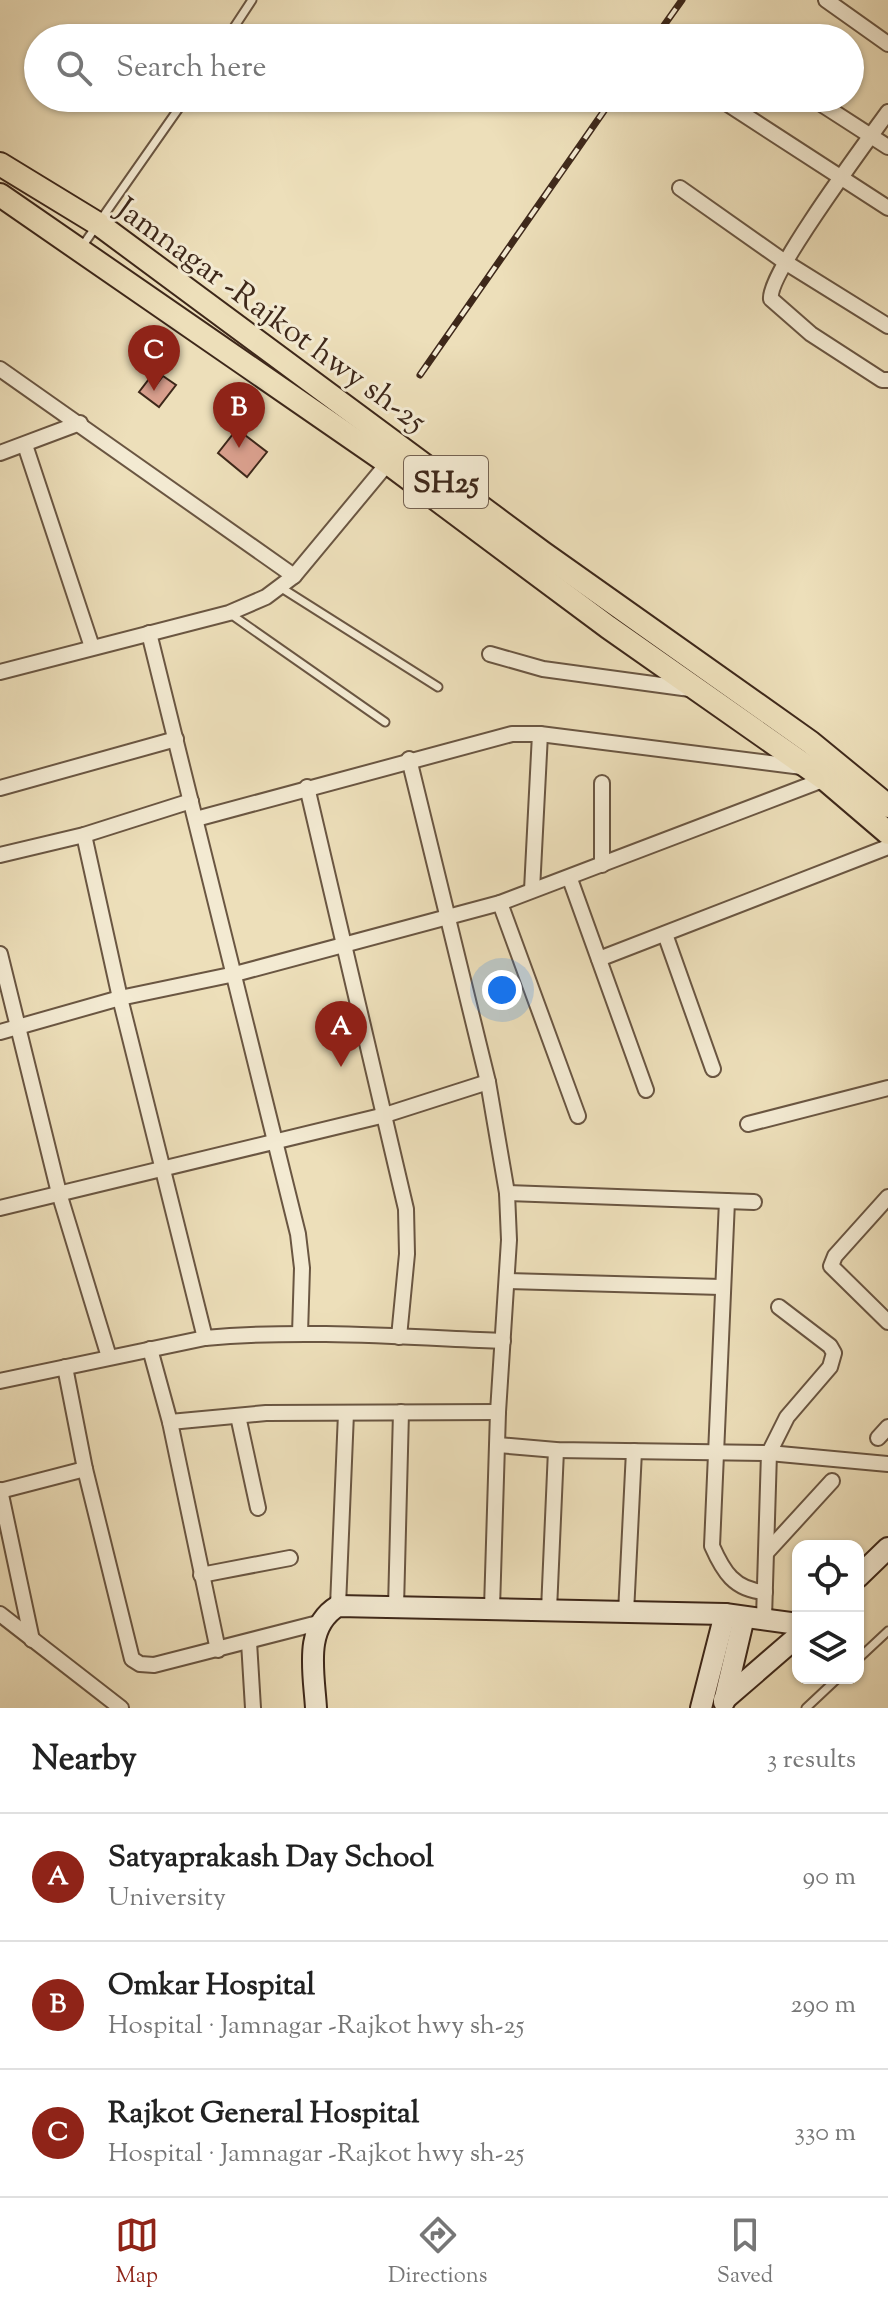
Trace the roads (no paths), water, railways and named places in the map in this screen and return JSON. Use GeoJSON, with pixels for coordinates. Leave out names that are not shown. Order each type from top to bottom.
{"type":"FeatureCollection","features":[{"type":"Feature","properties":{"kind":"main road","name":"Jamnagar -Rajkot hwy sh-25"},"geometry":{"type":"LineString","coordinates":[[3,172],[100,225],[394,455],[826,772],[888,806]]}},
{"type":"Feature","properties":{"kind":"main road","name":"SH25"},"geometry":{"type":"LineString","coordinates":[[0,195],[394,455],[699,691],[826,772],[888,833]]}},
{"type":"Feature","properties":{"kind":"main road"},"geometry":{"type":"LineString","coordinates":[[864,1571],[888,1548]]}},
{"type":"Feature","properties":{"kind":"main road"},"geometry":{"type":"LineString","coordinates":[[316,1708],[314,1640],[318,1623],[338,1606],[744,1617],[792,1623]]}},
{"type":"Feature","properties":{"kind":"main road"},"geometry":{"type":"LineString","coordinates":[[723,1704],[744,1617]]}},
{"type":"Feature","properties":{"kind":"main road"},"geometry":{"type":"LineString","coordinates":[[701,1708],[744,1617]]}},
{"type":"Feature","properties":{"kind":"main road"},"geometry":{"type":"LineString","coordinates":[[723,1704],[792,1641]]}},
{"type":"Feature","properties":{"kind":"street"},"geometry":{"type":"LineString","coordinates":[[826,0],[860,24]]}},
{"type":"Feature","properties":{"kind":"street"},"geometry":{"type":"LineString","coordinates":[[864,27],[888,44]]}},
{"type":"Feature","properties":{"kind":"street"},"geometry":{"type":"LineString","coordinates":[[740,112],[888,208]]}},
{"type":"Feature","properties":{"kind":"street"},"geometry":{"type":"LineString","coordinates":[[834,112],[888,147]]}},
{"type":"Feature","properties":{"kind":"street"},"geometry":{"type":"LineString","coordinates":[[888,112],[771,286],[771,299],[811,334],[882,380],[888,380]]}},
{"type":"Feature","properties":{"kind":"street"},"geometry":{"type":"LineString","coordinates":[[680,188],[785,262],[888,326]]}},
{"type":"Feature","properties":{"kind":"street"},"geometry":{"type":"LineString","coordinates":[[0,369],[294,576]]}},
{"type":"Feature","properties":{"kind":"street"},"geometry":{"type":"LineString","coordinates":[[0,453],[80,423]]}},
{"type":"Feature","properties":{"kind":"street"},"geometry":{"type":"LineString","coordinates":[[25,445],[92,647]]}},
{"type":"Feature","properties":{"kind":"street"},"geometry":{"type":"LineString","coordinates":[[0,672],[229,613],[280,587],[294,576],[394,455]]}},
{"type":"Feature","properties":{"kind":"street"},"geometry":{"type":"LineString","coordinates":[[149,633],[298,1234],[302,1268],[300,1334]]}},
{"type":"Feature","properties":{"kind":"street"},"geometry":{"type":"LineString","coordinates":[[490,654],[543,669],[699,691]]}},
{"type":"Feature","properties":{"kind":"street"},"geometry":{"type":"LineString","coordinates":[[196,819],[409,759],[512,734],[540,734],[826,772]]}},
{"type":"Feature","properties":{"kind":"street"},"geometry":{"type":"LineString","coordinates":[[532,890],[540,734]]}},
{"type":"Feature","properties":{"kind":"street"},"geometry":{"type":"LineString","coordinates":[[0,788],[176,739]]}},
{"type":"Feature","properties":{"kind":"street"},"geometry":{"type":"LineString","coordinates":[[409,759],[488,1082],[507,1193],[507,1281],[498,1412],[492,1608]]}},
{"type":"Feature","properties":{"kind":"street"},"geometry":{"type":"LineString","coordinates":[[0,1032],[120,998],[235,974],[500,903],[570,879],[826,772]]}},
{"type":"Feature","properties":{"kind":"street"},"geometry":{"type":"LineString","coordinates":[[602,783],[602,865]]}},
{"type":"Feature","properties":{"kind":"street"},"geometry":{"type":"LineString","coordinates":[[307,787],[406,1209],[407,1254],[399,1337]]}},
{"type":"Feature","properties":{"kind":"street"},"geometry":{"type":"LineString","coordinates":[[0,855],[84,835],[191,801]]}},
{"type":"Feature","properties":{"kind":"street"},"geometry":{"type":"LineString","coordinates":[[84,835],[120,998],[205,1338]]}},
{"type":"Feature","properties":{"kind":"street"},"geometry":{"type":"LineString","coordinates":[[599,959],[888,847]]}},
{"type":"Feature","properties":{"kind":"street"},"geometry":{"type":"LineString","coordinates":[[570,879],[646,1090]]}},
{"type":"Feature","properties":{"kind":"street"},"geometry":{"type":"LineString","coordinates":[[500,903],[578,1116]]}},
{"type":"Feature","properties":{"kind":"street"},"geometry":{"type":"LineString","coordinates":[[665,934],[713,1069]]}},
{"type":"Feature","properties":{"kind":"street"},"geometry":{"type":"LineString","coordinates":[[0,954],[59,1193],[109,1357]]}},
{"type":"Feature","properties":{"kind":"street"},"geometry":{"type":"LineString","coordinates":[[0,1208],[385,1115],[488,1082]]}},
{"type":"Feature","properties":{"kind":"street"},"geometry":{"type":"LineString","coordinates":[[748,1124],[888,1088]]}},
{"type":"Feature","properties":{"kind":"street"},"geometry":{"type":"LineString","coordinates":[[507,1193],[754,1202]]}},
{"type":"Feature","properties":{"kind":"street"},"geometry":{"type":"LineString","coordinates":[[888,1197],[835,1256],[831,1266],[888,1322]]}},
{"type":"Feature","properties":{"kind":"street"},"geometry":{"type":"LineString","coordinates":[[727,1201],[713,1453],[712,1546],[731,1580],[751,1591],[765,1592]]}},
{"type":"Feature","properties":{"kind":"street"},"geometry":{"type":"LineString","coordinates":[[507,1281],[721,1287]]}},
{"type":"Feature","properties":{"kind":"street"},"geometry":{"type":"LineString","coordinates":[[744,1617],[765,1592],[769,1453],[787,1417],[833,1360],[830,1346],[779,1307]]}},
{"type":"Feature","properties":{"kind":"street"},"geometry":{"type":"LineString","coordinates":[[0,1381],[205,1338],[300,1334],[503,1341]]}},
{"type":"Feature","properties":{"kind":"street"},"geometry":{"type":"LineString","coordinates":[[150,1349],[170,1422],[218,1650]]}},
{"type":"Feature","properties":{"kind":"street"},"geometry":{"type":"LineString","coordinates":[[65,1367],[85,1469],[132,1659],[140,1664],[154,1665],[318,1623]]}},
{"type":"Feature","properties":{"kind":"street"},"geometry":{"type":"LineString","coordinates":[[396,1607],[401,1412]]}},
{"type":"Feature","properties":{"kind":"street"},"geometry":{"type":"LineString","coordinates":[[170,1422],[238,1416],[498,1412]]}},
{"type":"Feature","properties":{"kind":"street"},"geometry":{"type":"LineString","coordinates":[[338,1606],[346,1413]]}},
{"type":"Feature","properties":{"kind":"street"},"geometry":{"type":"LineString","coordinates":[[238,1416],[258,1508]]}},
{"type":"Feature","properties":{"kind":"street"},"geometry":{"type":"LineString","coordinates":[[498,1445],[556,1450],[769,1453],[888,1464]]}},
{"type":"Feature","properties":{"kind":"street"},"geometry":{"type":"LineString","coordinates":[[549,1610],[556,1450]]}},
{"type":"Feature","properties":{"kind":"street"},"geometry":{"type":"LineString","coordinates":[[626,1613],[634,1451]]}},
{"type":"Feature","properties":{"kind":"street"},"geometry":{"type":"LineString","coordinates":[[32,1640],[0,1490],[85,1469]]}},
{"type":"Feature","properties":{"kind":"street"},"geometry":{"type":"LineString","coordinates":[[767,1552],[832,1481]]}},
{"type":"Feature","properties":{"kind":"street"},"geometry":{"type":"LineString","coordinates":[[201,1575],[290,1558]]}},
{"type":"Feature","properties":{"kind":"street"},"geometry":{"type":"LineString","coordinates":[[0,1614],[121,1708]]}},
{"type":"Feature","properties":{"kind":"street"},"geometry":{"type":"LineString","coordinates":[[249,1642],[253,1708]]}},
{"type":"Feature","properties":{"kind":"lane"},"geometry":{"type":"LineString","coordinates":[[236,24],[252,0]]}},
{"type":"Feature","properties":{"kind":"lane"},"geometry":{"type":"LineString","coordinates":[[79,250],[100,225],[177,112]]}},
{"type":"Feature","properties":{"kind":"lane"},"geometry":{"type":"LineString","coordinates":[[280,587],[438,687]]}},
{"type":"Feature","properties":{"kind":"lane"},"geometry":{"type":"LineString","coordinates":[[229,613],[385,722]]}},
{"type":"Feature","properties":{"kind":"lane"},"geometry":{"type":"LineString","coordinates":[[864,1653],[888,1631]]}},
{"type":"Feature","properties":{"kind":"lane"},"geometry":{"type":"LineString","coordinates":[[806,1708],[832,1684]]}},
{"type":"Feature","properties":{"kind":"railway"},"geometry":{"type":"LineString","coordinates":[[665,24],[682,0]]}},
{"type":"Feature","properties":{"kind":"railway"},"geometry":{"type":"LineString","coordinates":[[420,375],[603,112]]}},
{"type":"Feature","properties":{"kind":"place","name":"Rajkot General Hospital"},"geometry":{"type":"Point","coordinates":[154,391]}},
{"type":"Feature","properties":{"kind":"place","name":"Omkar Hospital"},"geometry":{"type":"Point","coordinates":[239,448]}},
{"type":"Feature","properties":{"kind":"place","name":"Satyaprakash Day School"},"geometry":{"type":"Point","coordinates":[341,1067]}}]}
